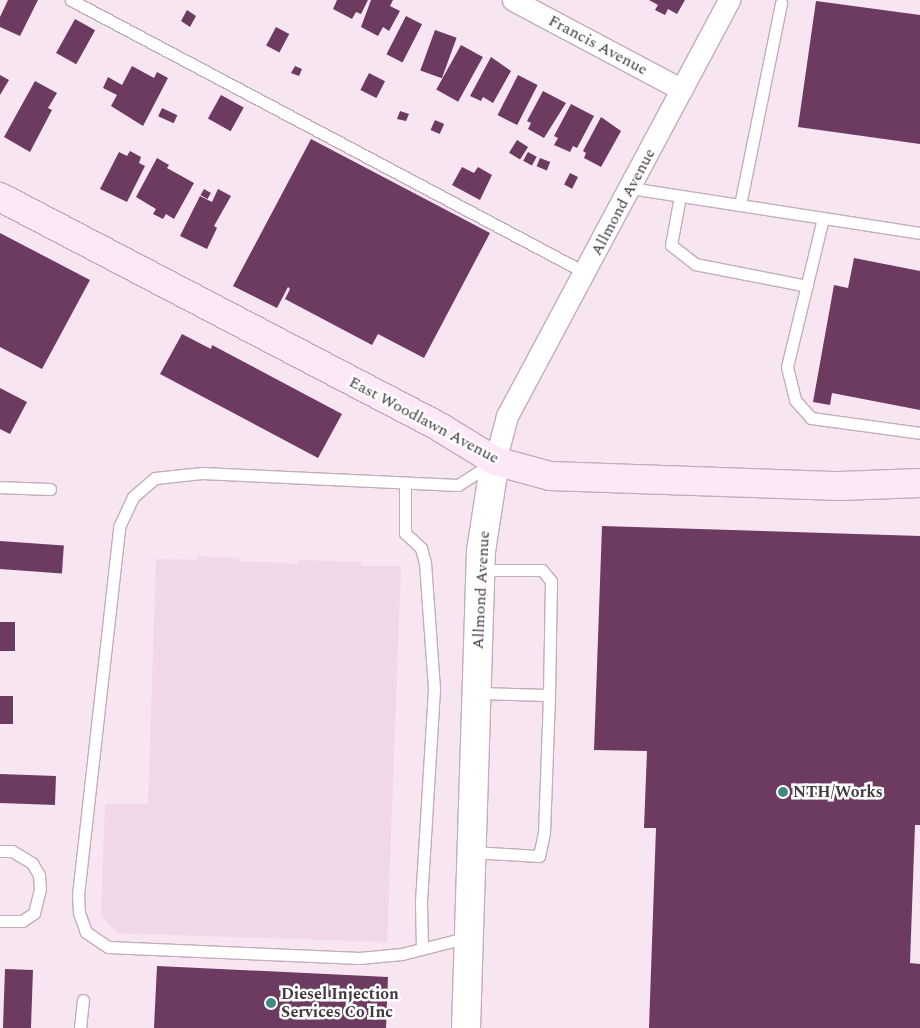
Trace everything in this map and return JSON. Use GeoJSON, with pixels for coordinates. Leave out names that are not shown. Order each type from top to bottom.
{"type":"FeatureCollection","features":[{"type":"Feature","properties":{"kind":"main road","name":"East Woodlawn Avenue"},"geometry":{"type":"LineString","coordinates":[[0,197],[441,428],[496,461],[550,476],[840,486],[920,483]]}},
{"type":"Feature","properties":{"kind":"street","name":"Francis Avenue"},"geometry":{"type":"LineString","coordinates":[[513,0],[682,90]]}},
{"type":"Feature","properties":{"kind":"street","name":"Allmond Avenue"},"geometry":{"type":"LineString","coordinates":[[466,1028],[480,570],[496,461],[507,416],[586,273],[730,0]]}},
{"type":"Feature","properties":{"kind":"lane"},"geometry":{"type":"LineString","coordinates":[[71,0],[586,273]]}},
{"type":"Feature","properties":{"kind":"lane"},"geometry":{"type":"LineString","coordinates":[[740,205],[781,3]]}},
{"type":"Feature","properties":{"kind":"lane"},"geometry":{"type":"LineString","coordinates":[[630,188],[920,233]]}},
{"type":"Feature","properties":{"kind":"lane"},"geometry":{"type":"LineString","coordinates":[[680,196],[671,245],[695,264],[807,286]]}},
{"type":"Feature","properties":{"kind":"lane"},"geometry":{"type":"LineString","coordinates":[[823,218],[787,367],[795,400],[812,418],[920,433]]}},
{"type":"Feature","properties":{"kind":"lane"},"geometry":{"type":"LineString","coordinates":[[469,937],[402,954],[359,958],[108,946],[86,932],[79,913],[106,621],[119,527],[133,497],[155,478],[202,473],[458,485],[496,461]]}},
{"type":"Feature","properties":{"kind":"lane"},"geometry":{"type":"LineString","coordinates":[[405,484],[406,533],[421,548],[425,563],[434,689],[421,903],[422,948]]}},
{"type":"Feature","properties":{"kind":"lane"},"geometry":{"type":"LineString","coordinates":[[0,487],[50,488]]}},
{"type":"Feature","properties":{"kind":"lane"},"geometry":{"type":"LineString","coordinates":[[472,852],[539,856],[544,833],[549,695],[551,581],[542,570],[480,570]]}},
{"type":"Feature","properties":{"kind":"lane"},"geometry":{"type":"LineString","coordinates":[[477,693],[549,695]]}},
{"type":"Feature","properties":{"kind":"lane"},"geometry":{"type":"LineString","coordinates":[[0,851],[12,851],[32,864],[39,875],[40,889],[34,913],[22,921],[0,921]]}},
{"type":"Feature","properties":{"kind":"lane"},"geometry":{"type":"LineString","coordinates":[[80,1028],[83,1000]]}},
{"type":"Feature","properties":{"kind":"shaded area"},"geometry":{"type":"Polygon","coordinates":[[[197,556],[239,558],[239,561],[299,564],[299,560],[361,562],[361,566],[401,566],[387,942],[117,933],[101,915],[105,804],[148,804],[156,559],[198,560],[197,556]]]}},
{"type":"Feature","properties":{"kind":"building"},"geometry":{"type":"Polygon","coordinates":[[[8,0],[38,0],[20,36],[0,27],[0,17],[8,0]]]}},
{"type":"Feature","properties":{"kind":"building"},"geometry":{"type":"Polygon","coordinates":[[[337,0],[368,0],[361,14],[356,12],[352,19],[333,9],[337,0]]]}},
{"type":"Feature","properties":{"kind":"building"},"geometry":{"type":"Polygon","coordinates":[[[371,0],[393,0],[390,6],[400,11],[389,31],[383,27],[378,36],[361,27],[371,0]]]}},
{"type":"Feature","properties":{"kind":"building"},"geometry":{"type":"Polygon","coordinates":[[[649,0],[685,0],[677,14],[668,9],[665,15],[655,10],[658,5],[649,0]]]}},
{"type":"Feature","properties":{"kind":"building"},"geometry":{"type":"Polygon","coordinates":[[[816,1],[920,15],[920,144],[798,127],[816,1]]]}},
{"type":"Feature","properties":{"kind":"building"},"geometry":{"type":"Polygon","coordinates":[[[187,10],[196,16],[190,27],[181,21],[187,10]]]}},
{"type":"Feature","properties":{"kind":"building"},"geometry":{"type":"Polygon","coordinates":[[[406,16],[422,24],[403,62],[386,54],[406,16]]]}},
{"type":"Feature","properties":{"kind":"building"},"geometry":{"type":"Polygon","coordinates":[[[75,19],[95,30],[76,64],[56,53],[75,19]]]}},
{"type":"Feature","properties":{"kind":"building"},"geometry":{"type":"Polygon","coordinates":[[[276,27],[289,34],[279,53],[266,46],[276,27]]]}},
{"type":"Feature","properties":{"kind":"building"},"geometry":{"type":"Polygon","coordinates":[[[435,30],[457,38],[442,78],[420,70],[435,30]]]}},
{"type":"Feature","properties":{"kind":"building"},"geometry":{"type":"Polygon","coordinates":[[[461,45],[483,57],[458,102],[436,90],[461,45]]]}},
{"type":"Feature","properties":{"kind":"building"},"geometry":{"type":"Polygon","coordinates":[[[491,57],[511,71],[493,103],[483,97],[481,101],[470,96],[491,57]]]}},
{"type":"Feature","properties":{"kind":"building"},"geometry":{"type":"Polygon","coordinates":[[[132,66],[154,78],[157,72],[168,78],[143,126],[111,106],[117,95],[103,88],[108,77],[122,85],[132,66]]]}},
{"type":"Feature","properties":{"kind":"building"},"geometry":{"type":"Polygon","coordinates":[[[295,66],[302,69],[299,76],[291,73],[295,66]]]}},
{"type":"Feature","properties":{"kind":"building"},"geometry":{"type":"Polygon","coordinates":[[[369,73],[385,81],[376,98],[360,90],[369,73]]]}},
{"type":"Feature","properties":{"kind":"building"},"geometry":{"type":"Polygon","coordinates":[[[0,75],[9,80],[0,95],[0,75]]]}},
{"type":"Feature","properties":{"kind":"building"},"geometry":{"type":"Polygon","coordinates":[[[518,75],[538,85],[517,125],[498,115],[518,75]]]}},
{"type":"Feature","properties":{"kind":"building"},"geometry":{"type":"Polygon","coordinates":[[[35,81],[57,93],[48,108],[52,110],[30,152],[4,137],[35,81]]]}},
{"type":"Feature","properties":{"kind":"building"},"geometry":{"type":"Polygon","coordinates":[[[543,91],[566,103],[544,138],[528,129],[531,123],[527,121],[543,91]]]}},
{"type":"Feature","properties":{"kind":"building"},"geometry":{"type":"Polygon","coordinates":[[[221,95],[244,108],[231,131],[208,119],[221,95]]]}},
{"type":"Feature","properties":{"kind":"building"},"geometry":{"type":"Polygon","coordinates":[[[571,104],[594,116],[577,148],[573,146],[570,152],[554,145],[558,138],[554,136],[571,104]]]}},
{"type":"Feature","properties":{"kind":"building"},"geometry":{"type":"Polygon","coordinates":[[[162,108],[177,115],[174,123],[158,116],[162,108]]]}},
{"type":"Feature","properties":{"kind":"building"},"geometry":{"type":"Polygon","coordinates":[[[400,111],[409,114],[406,121],[397,119],[400,111]]]}},
{"type":"Feature","properties":{"kind":"building"},"geometry":{"type":"Polygon","coordinates":[[[601,117],[621,131],[601,167],[584,158],[586,153],[583,151],[601,117]]]}},
{"type":"Feature","properties":{"kind":"building"},"geometry":{"type":"Polygon","coordinates":[[[435,120],[444,124],[440,134],[431,130],[435,120]]]}},
{"type":"Feature","properties":{"kind":"building"},"geometry":{"type":"Polygon","coordinates":[[[311,139],[490,233],[424,358],[378,334],[372,345],[285,299],[290,289],[288,287],[277,308],[233,286],[311,139]]]}},
{"type":"Feature","properties":{"kind":"building"},"geometry":{"type":"Polygon","coordinates":[[[517,140],[528,147],[520,160],[509,153],[517,140]]]}},
{"type":"Feature","properties":{"kind":"building"},"geometry":{"type":"Polygon","coordinates":[[[130,151],[141,157],[139,163],[145,166],[127,202],[100,189],[119,152],[127,156],[130,151]]]}},
{"type":"Feature","properties":{"kind":"building"},"geometry":{"type":"Polygon","coordinates":[[[528,152],[537,157],[532,166],[523,161],[528,152]]]}},
{"type":"Feature","properties":{"kind":"building"},"geometry":{"type":"Polygon","coordinates":[[[157,158],[169,165],[167,168],[194,183],[174,219],[166,214],[163,219],[153,214],[156,209],[136,197],[157,158]]]}},
{"type":"Feature","properties":{"kind":"building"},"geometry":{"type":"Polygon","coordinates":[[[540,158],[550,162],[547,170],[537,166],[540,158]]]}},
{"type":"Feature","properties":{"kind":"building"},"geometry":{"type":"Polygon","coordinates":[[[462,167],[474,173],[478,167],[492,175],[480,200],[452,185],[462,167]]]}},
{"type":"Feature","properties":{"kind":"building"},"geometry":{"type":"Polygon","coordinates":[[[570,173],[578,177],[572,189],[564,185],[570,173]]]}},
{"type":"Feature","properties":{"kind":"building"},"geometry":{"type":"Polygon","coordinates":[[[204,189],[211,193],[207,199],[200,195],[204,189]]]}},
{"type":"Feature","properties":{"kind":"building"},"geometry":{"type":"Polygon","coordinates":[[[218,189],[231,196],[214,226],[217,228],[207,249],[180,236],[200,196],[212,202],[218,189]]]}},
{"type":"Feature","properties":{"kind":"building"},"geometry":{"type":"Polygon","coordinates":[[[0,233],[90,280],[42,369],[0,347],[0,233]]]}},
{"type":"Feature","properties":{"kind":"building"},"geometry":{"type":"Polygon","coordinates":[[[854,258],[920,271],[920,410],[832,393],[830,405],[813,402],[834,285],[848,288],[854,258]]]}},
{"type":"Feature","properties":{"kind":"building"},"geometry":{"type":"Polygon","coordinates":[[[182,334],[211,349],[212,345],[342,414],[318,458],[160,374],[182,334]]]}},
{"type":"Feature","properties":{"kind":"building"},"geometry":{"type":"Polygon","coordinates":[[[0,388],[27,402],[10,434],[0,429],[0,388]]]}},
{"type":"Feature","properties":{"kind":"building","name":"NTH/Works"},"geometry":{"type":"Polygon","coordinates":[[[602,526],[920,536],[920,825],[915,825],[910,963],[920,964],[920,1028],[649,1028],[656,828],[644,828],[647,751],[594,750],[602,526]]]}},
{"type":"Feature","properties":{"kind":"building"},"geometry":{"type":"Polygon","coordinates":[[[0,541],[64,545],[62,573],[0,569],[0,541]]]}},
{"type":"Feature","properties":{"kind":"building"},"geometry":{"type":"Polygon","coordinates":[[[0,622],[15,622],[15,651],[0,651],[0,622]]]}},
{"type":"Feature","properties":{"kind":"building"},"geometry":{"type":"Polygon","coordinates":[[[0,696],[13,696],[13,724],[0,724],[0,696]]]}},
{"type":"Feature","properties":{"kind":"building"},"geometry":{"type":"Polygon","coordinates":[[[0,774],[56,776],[55,805],[0,803],[0,774]]]}},
{"type":"Feature","properties":{"kind":"building","name":"Diesel Injection Services Co Inc"},"geometry":{"type":"Polygon","coordinates":[[[157,966],[388,977],[386,1028],[154,1028],[157,966]]]}},
{"type":"Feature","properties":{"kind":"building"},"geometry":{"type":"Polygon","coordinates":[[[5,969],[33,970],[31,1028],[3,1028],[5,969]]]}},
{"type":"Feature","properties":{"kind":"place","name":"NTH/Works"},"geometry":{"type":"Point","coordinates":[783,792]}},
{"type":"Feature","properties":{"kind":"place","name":"Diesel Injection Services Co Inc"},"geometry":{"type":"Point","coordinates":[271,1003]}}]}
